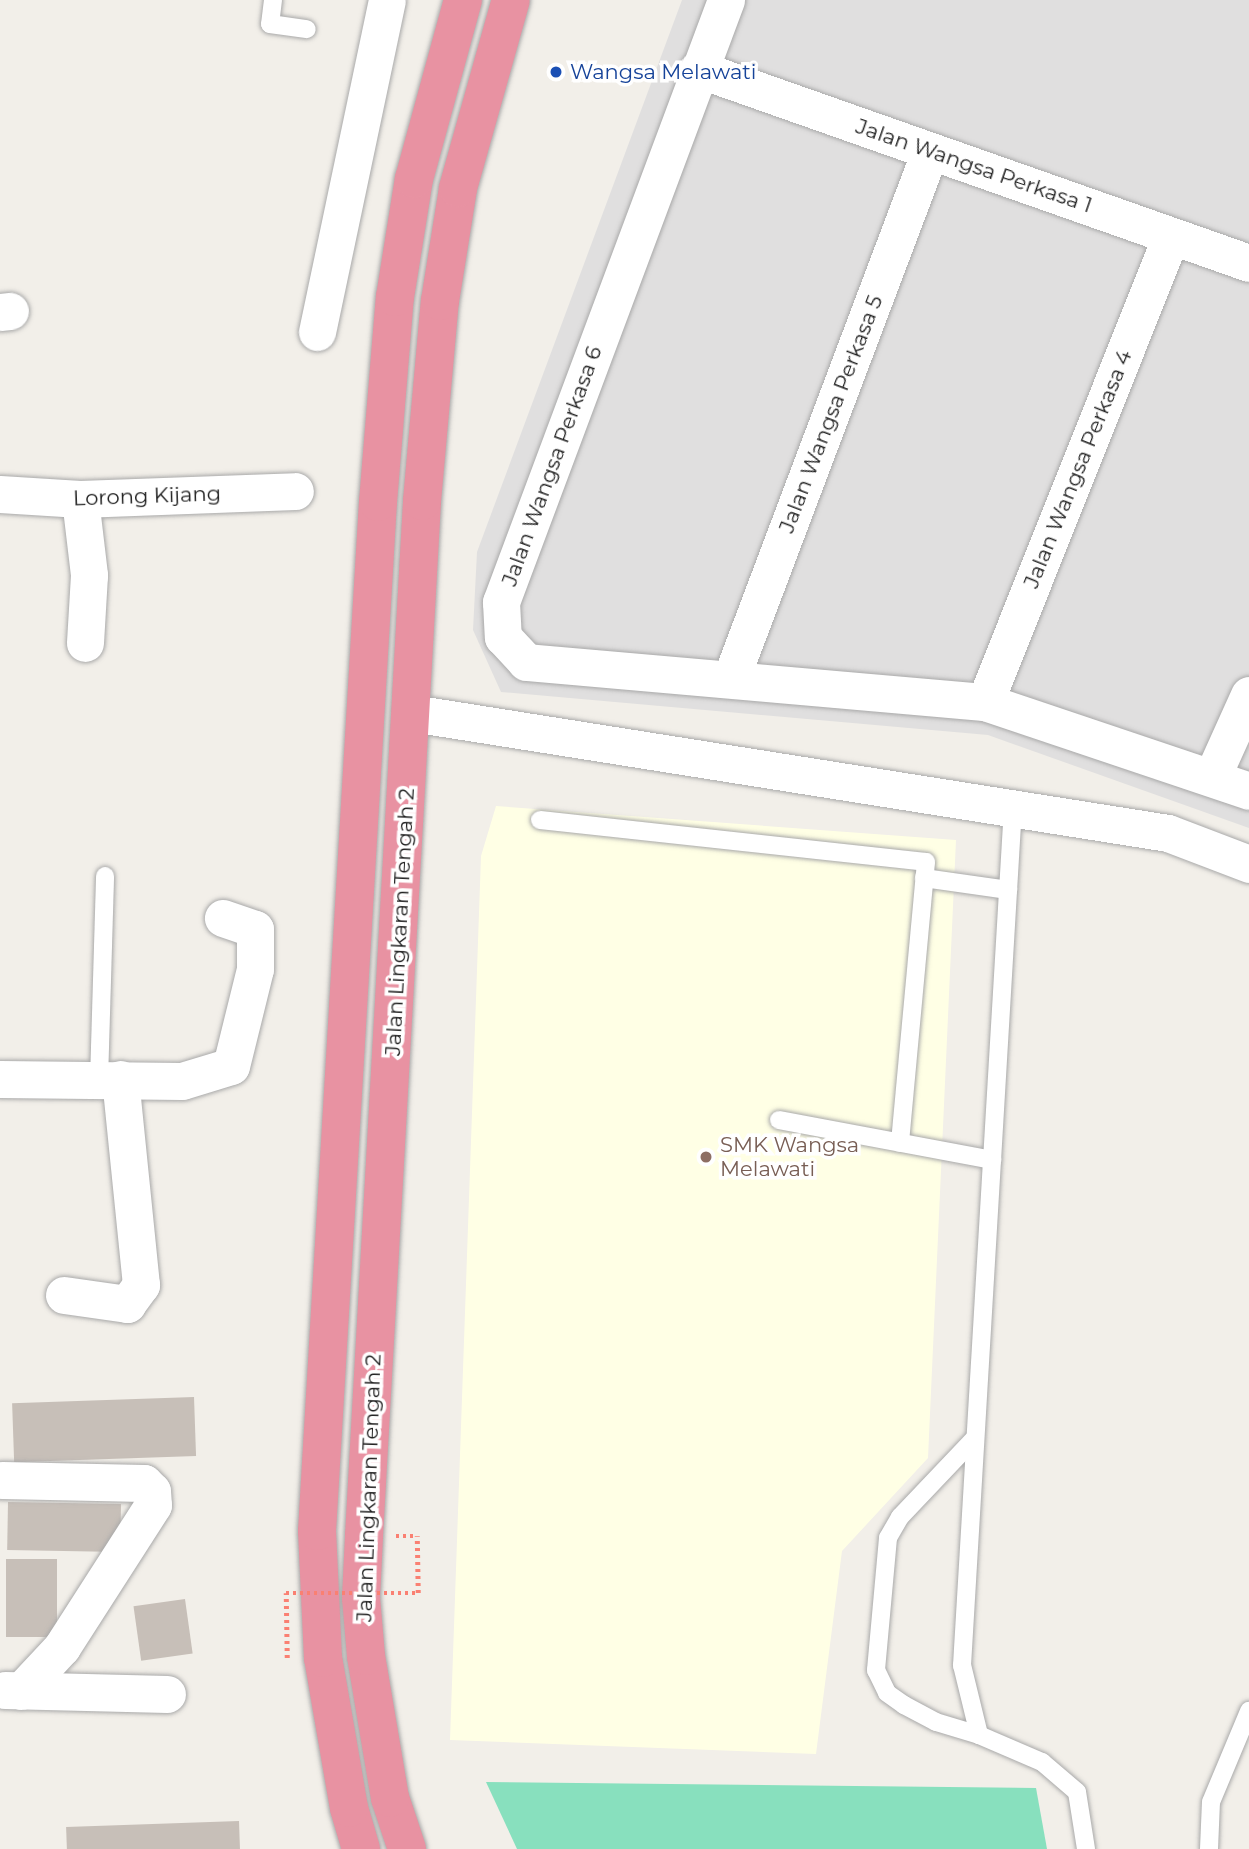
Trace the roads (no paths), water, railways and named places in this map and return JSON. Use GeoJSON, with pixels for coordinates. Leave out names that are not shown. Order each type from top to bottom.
{"type":"FeatureCollection","features":[{"type":"Feature","properties":{"kind":"highway","name":"Jalan Lingkaran Tengah 2"},"geometry":{"type":"LineString","coordinates":[[361,1849],[349,1808],[323,1658],[318,1517],[378,502],[395,297],[414,180],[463,0]]}},
{"type":"Feature","properties":{"kind":"highway","name":"Jalan Lingkaran Tengah 2"},"geometry":{"type":"LineString","coordinates":[[407,1849],[379,1740],[361,1598],[422,501],[440,302],[458,188],[511,0]]}},
{"type":"Feature","properties":{"kind":"street"},"geometry":{"type":"LineString","coordinates":[[317,332],[387,0]]}},
{"type":"Feature","properties":{"kind":"street","name":"Jalan Wangsa Perkasa 6"},"geometry":{"type":"LineString","coordinates":[[726,0],[501,602],[503,637],[526,662],[985,702],[1212,777],[1249,792]]}},
{"type":"Feature","properties":{"kind":"street","name":"Jalan Wangsa Perkasa 1"},"geometry":{"type":"LineString","coordinates":[[698,69],[1249,263]]}},
{"type":"Feature","properties":{"kind":"street","name":"Jalan Wangsa Perkasa 5"},"geometry":{"type":"LineString","coordinates":[[731,678],[930,151]]}},
{"type":"Feature","properties":{"kind":"street","name":"Jalan Wangsa Perkasa 4"},"geometry":{"type":"LineString","coordinates":[[985,702],[1171,236]]}},
{"type":"Feature","properties":{"kind":"street","name":"Lorong Kijang"},"geometry":{"type":"LineString","coordinates":[[0,494],[80,499],[295,491]]}},
{"type":"Feature","properties":{"kind":"street"},"geometry":{"type":"LineString","coordinates":[[80,499],[89,575],[85,643]]}},
{"type":"Feature","properties":{"kind":"street"},"geometry":{"type":"LineString","coordinates":[[1212,777],[1249,695]]}},
{"type":"Feature","properties":{"kind":"street"},"geometry":{"type":"LineString","coordinates":[[412,713],[1168,833],[1249,864]]}},
{"type":"Feature","properties":{"kind":"street"},"geometry":{"type":"LineString","coordinates":[[0,1079],[182,1082],[231,1066],[255,969],[255,929],[223,918]]}},
{"type":"Feature","properties":{"kind":"street"},"geometry":{"type":"LineString","coordinates":[[64,1295],[127,1304],[141,1285],[109,1080]]}},
{"type":"Feature","properties":{"kind":"street"},"geometry":{"type":"LineString","coordinates":[[2,1480],[145,1483],[152,1491],[153,1505],[62,1647],[28,1691]]}},
{"type":"Feature","properties":{"kind":"street"},"geometry":{"type":"LineString","coordinates":[[28,1691],[167,1694]]}},
{"type":"Feature","properties":{"kind":"lane"},"geometry":{"type":"LineString","coordinates":[[273,0],[270,24],[307,29]]}},
{"type":"Feature","properties":{"kind":"lane"},"geometry":{"type":"LineString","coordinates":[[979,1735],[962,1665],[1013,807]]}},
{"type":"Feature","properties":{"kind":"lane"},"geometry":{"type":"LineString","coordinates":[[540,820],[926,862],[900,1143]]}},
{"type":"Feature","properties":{"kind":"lane"},"geometry":{"type":"LineString","coordinates":[[105,876],[109,1080]]}},
{"type":"Feature","properties":{"kind":"lane"},"geometry":{"type":"LineString","coordinates":[[924,878],[1008,890]]}},
{"type":"Feature","properties":{"kind":"lane"},"geometry":{"type":"LineString","coordinates":[[779,1120],[992,1160]]}},
{"type":"Feature","properties":{"kind":"lane"},"geometry":{"type":"LineString","coordinates":[[975,1438],[900,1517],[888,1538],[876,1670],[887,1693],[905,1705],[936,1722],[979,1735],[1042,1762],[1077,1792],[1086,1849]]}},
{"type":"Feature","properties":{"kind":"lane"},"geometry":{"type":"LineString","coordinates":[[1209,1849],[1211,1802],[1249,1710]]}},
{"type":"Feature","properties":{"kind":"place","name":"Wangsa Melawati"},"geometry":{"type":"Point","coordinates":[556,72]}},
{"type":"Feature","properties":{"kind":"place","name":"SMK Wangsa Melawati"},"geometry":{"type":"Point","coordinates":[706,1157]}}]}
